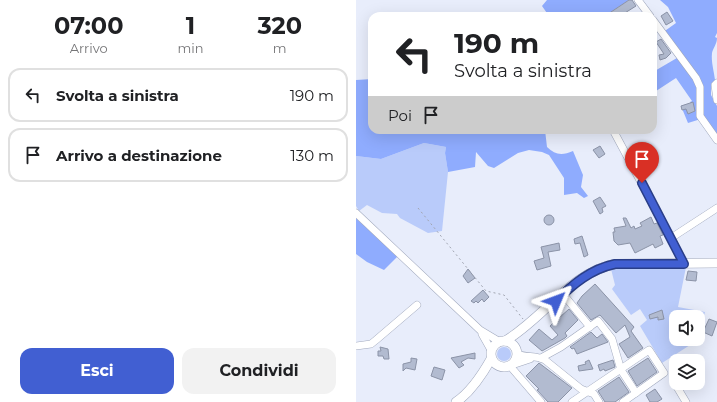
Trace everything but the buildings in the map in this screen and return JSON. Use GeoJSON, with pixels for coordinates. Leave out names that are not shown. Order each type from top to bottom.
{"type":"FeatureCollection","features":[{"type":"Feature","properties":{"kind":"main road"},"geometry":{"type":"LineString","coordinates":[[456,402],[463,397],[480,377],[491,355],[503,342],[528,326],[563,294],[593,271],[604,266],[615,264],[717,263]]}},
{"type":"Feature","properties":{"kind":"main road"},"geometry":{"type":"LineString","coordinates":[[480,377],[498,366],[511,366],[517,358],[516,351],[528,326]]}},
{"type":"Feature","properties":{"kind":"main road"},"geometry":{"type":"LineString","coordinates":[[503,342],[516,351]]}},
{"type":"Feature","properties":{"kind":"main road"},"geometry":{"type":"LineString","coordinates":[[491,355],[498,366]]}},
{"type":"Feature","properties":{"kind":"street"},"geometry":{"type":"LineString","coordinates":[[638,0],[647,12]]}},
{"type":"Feature","properties":{"kind":"street"},"geometry":{"type":"LineString","coordinates":[[657,25],[696,78],[700,87],[700,116],[717,140]]}},
{"type":"Feature","properties":{"kind":"street"},"geometry":{"type":"LineString","coordinates":[[717,83],[715,85],[717,100]]}},
{"type":"Feature","properties":{"kind":"street"},"geometry":{"type":"LineString","coordinates":[[615,134],[684,264]]}},
{"type":"Feature","properties":{"kind":"street"},"geometry":{"type":"LineString","coordinates":[[671,238],[717,208]]}},
{"type":"Feature","properties":{"kind":"street"},"geometry":{"type":"LineString","coordinates":[[356,213],[480,330],[503,342]]}},
{"type":"Feature","properties":{"kind":"street"},"geometry":{"type":"LineString","coordinates":[[563,294],[590,327]]}},
{"type":"Feature","properties":{"kind":"street"},"geometry":{"type":"LineString","coordinates":[[356,346],[371,344],[417,305]]}},
{"type":"Feature","properties":{"kind":"street"},"geometry":{"type":"LineString","coordinates":[[542,402],[511,366],[561,348],[598,322],[612,339],[620,370],[636,393]]}},
{"type":"Feature","properties":{"kind":"street"},"geometry":{"type":"LineString","coordinates":[[480,330],[491,355]]}},
{"type":"Feature","properties":{"kind":"street"},"geometry":{"type":"LineString","coordinates":[[572,402],[649,350],[664,373],[623,402]]}},
{"type":"Feature","properties":{"kind":"street"},"geometry":{"type":"LineString","coordinates":[[516,351],[527,358],[537,357],[581,389],[594,394],[599,402]]}},
{"type":"Feature","properties":{"kind":"street"},"geometry":{"type":"LineString","coordinates":[[679,390],[686,402]]}},
{"type":"Feature","properties":{"kind":"path"},"geometry":{"type":"LineString","coordinates":[[418,208],[486,291],[504,295],[528,326]]}},
{"type":"Feature","properties":{"kind":"shaded area"},"geometry":{"type":"Polygon","coordinates":[[[547,0],[629,0],[611,12],[546,12],[542,6],[547,0]]]}},
{"type":"Feature","properties":{"kind":"shaded area"},"geometry":{"type":"Polygon","coordinates":[[[660,0],[717,0],[717,33],[715,37],[717,40],[712,56],[715,80],[711,84],[711,95],[717,106],[717,134],[704,118],[688,123],[681,106],[687,104],[688,106],[692,105],[690,102],[692,101],[676,78],[657,90],[657,70],[682,55],[662,33],[676,23],[668,7],[660,0]]]}},
{"type":"Feature","properties":{"kind":"shaded area"},"geometry":{"type":"Polygon","coordinates":[[[368,79],[368,134],[545,134],[547,147],[550,150],[559,154],[565,154],[573,151],[583,175],[581,187],[588,196],[584,198],[577,193],[564,195],[564,178],[549,155],[542,152],[529,150],[518,153],[494,168],[488,166],[476,152],[475,167],[448,172],[445,153],[446,147],[424,143],[381,159],[356,156],[356,80],[368,79]]]}},
{"type":"Feature","properties":{"kind":"shaded area"},"geometry":{"type":"Polygon","coordinates":[[[424,143],[446,147],[445,153],[448,172],[442,231],[428,233],[400,218],[397,214],[382,213],[367,205],[359,211],[356,206],[356,156],[381,159],[424,143]]]}},
{"type":"Feature","properties":{"kind":"shaded area"},"geometry":{"type":"Polygon","coordinates":[[[356,218],[398,256],[384,270],[367,262],[356,254],[356,218]]]}},
{"type":"Feature","properties":{"kind":"shaded area"},"geometry":{"type":"Polygon","coordinates":[[[635,267],[686,267],[678,307],[694,310],[669,310],[669,346],[689,346],[676,354],[669,354],[669,359],[662,363],[640,326],[647,320],[640,309],[631,315],[612,289],[615,285],[611,269],[635,267]]]}},
{"type":"Feature","properties":{"kind":"shaded area"},"geometry":{"type":"Polygon","coordinates":[[[501,347],[507,347],[511,351],[511,357],[507,361],[501,361],[497,357],[497,351],[501,347]]]}},
{"type":"Feature","properties":{"kind":"route"},"geometry":{"type":"LineString","coordinates":[[556,301],[572,286],[593,271],[604,266],[615,264],[684,264],[642,183]]}}]}
